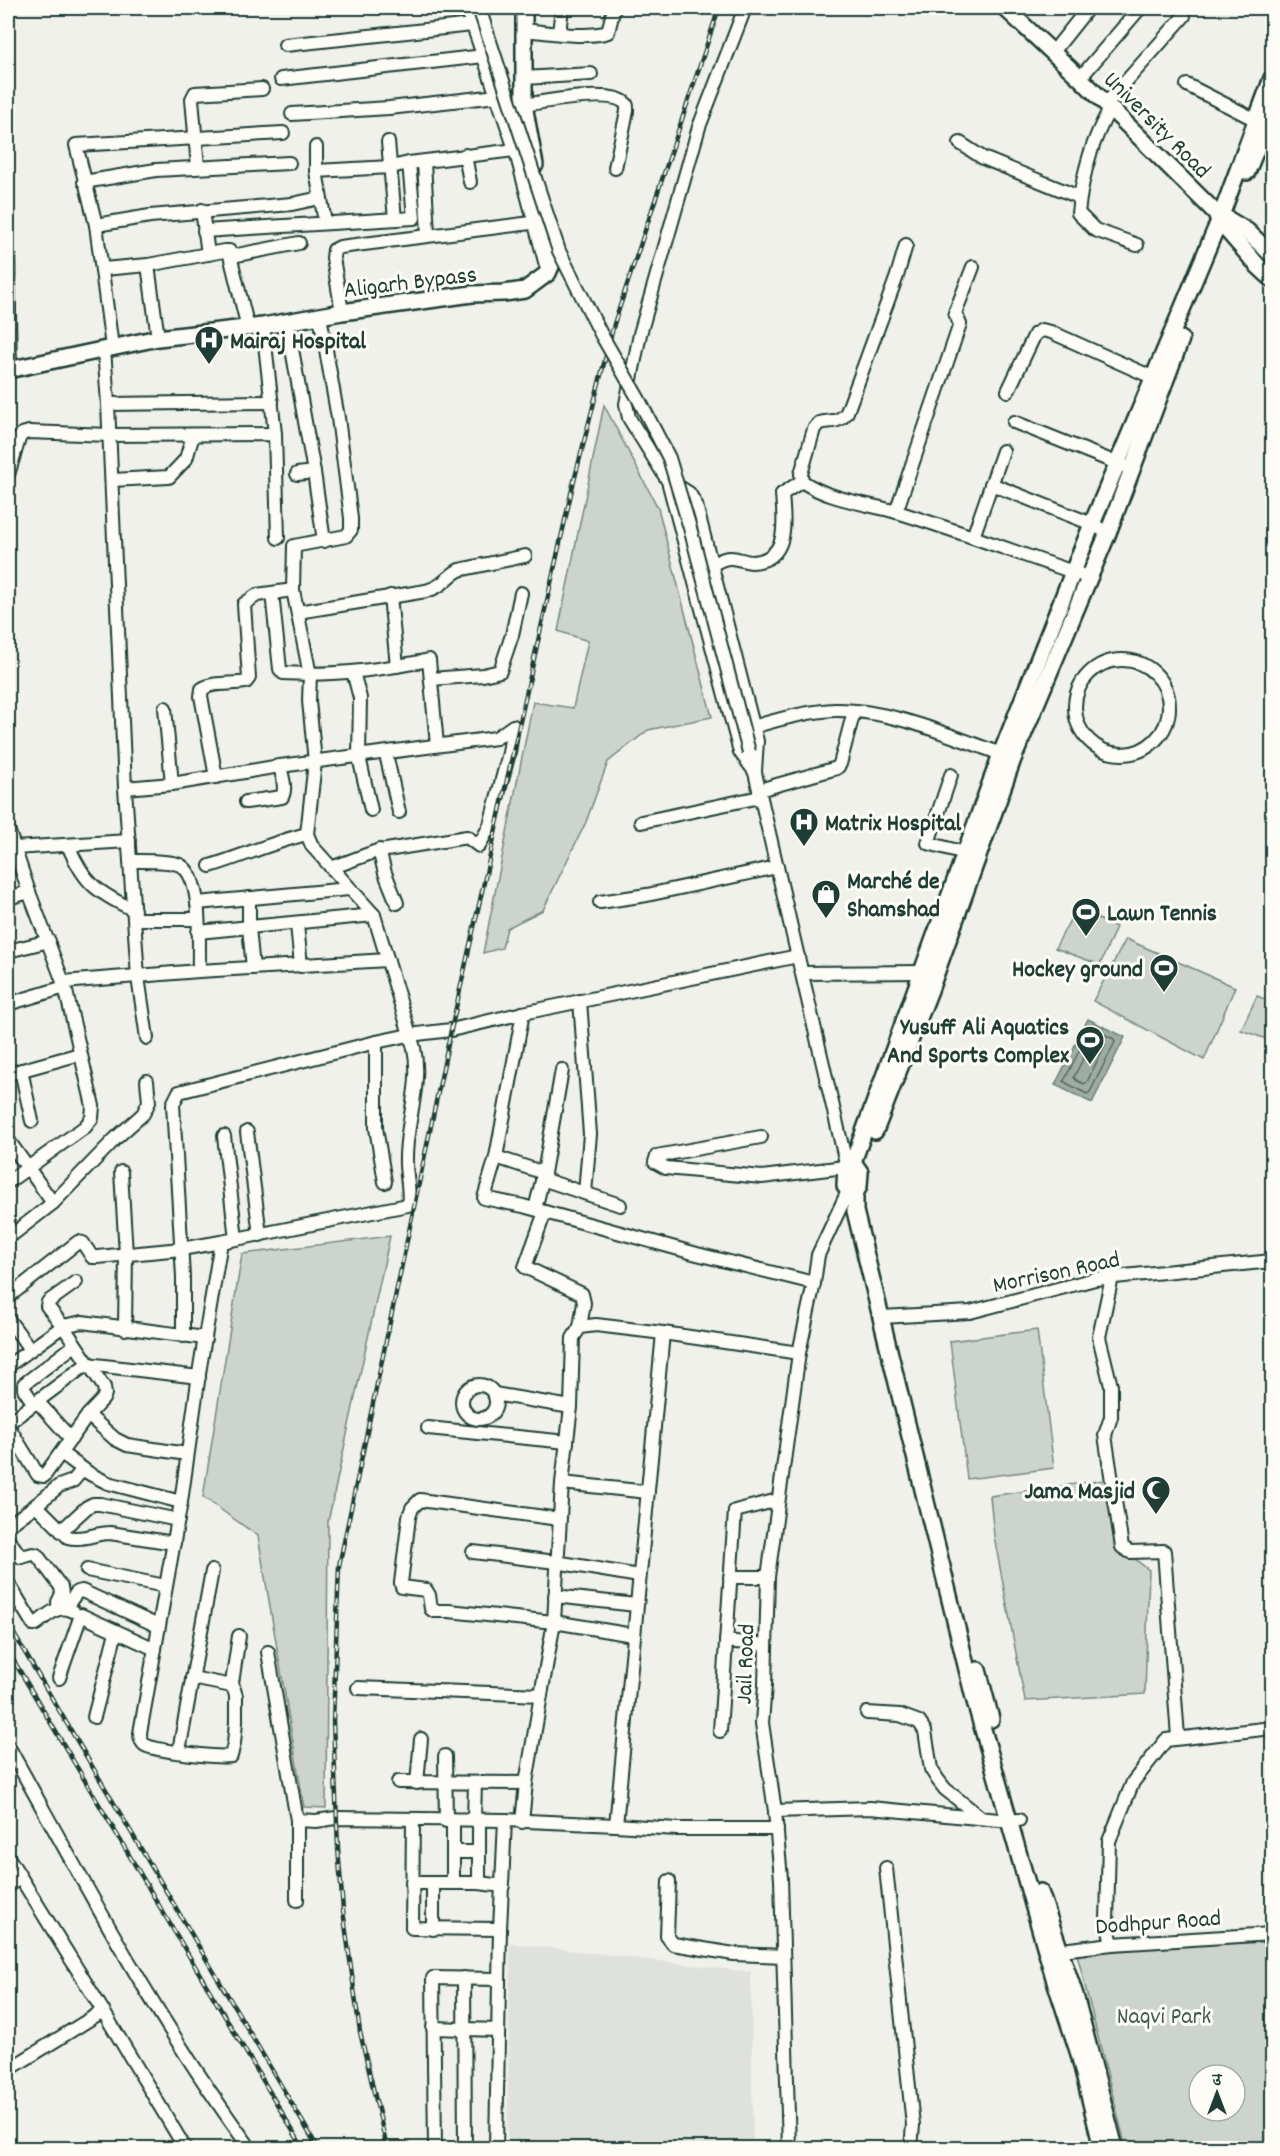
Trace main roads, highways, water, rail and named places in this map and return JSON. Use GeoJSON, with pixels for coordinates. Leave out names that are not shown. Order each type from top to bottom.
{"type":"FeatureCollection","features":[{"type":"Feature","properties":{"kind":"main road","name":"Aligarh Bypass"},"geometry":{"type":"LineString","coordinates":[[9,369],[158,338],[256,327],[342,312],[472,294],[525,290],[548,273],[553,253],[541,222],[524,105],[524,8]]}},
{"type":"Feature","properties":{"kind":"main road","name":"University Road"},"geometry":{"type":"LineString","coordinates":[[1005,8],[1080,78],[1222,219],[1258,266],[1272,279]]}},
{"type":"Feature","properties":{"kind":"main road"},"geometry":{"type":"LineString","coordinates":[[851,1165],[930,990],[1082,574],[1092,524],[1125,466],[1222,219],[1272,78]]}},
{"type":"Feature","properties":{"kind":"main road"},"geometry":{"type":"LineString","coordinates":[[1101,2148],[1053,1951],[1015,1820],[887,1317],[855,1210],[854,1190],[845,1181],[1001,753],[1082,574],[1108,532],[1125,466],[1154,378],[1222,219],[1272,111]]}},
{"type":"Feature","properties":{"kind":"main road"},"geometry":{"type":"LineString","coordinates":[[1222,219],[1247,231],[1272,255]]}},
{"type":"Feature","properties":{"kind":"main road"},"geometry":{"type":"LineString","coordinates":[[1053,1951],[1075,1995],[1114,2148]]}},
{"type":"Feature","properties":{"kind":"water"},"geometry":{"type":"Polygon","coordinates":[[[1088,1019],[1125,1037],[1092,1103],[1055,1085],[1088,1019]]]}},
{"type":"Feature","properties":{"kind":"railway"},"geometry":{"type":"LineString","coordinates":[[387,2148],[360,2032],[343,1910],[333,1721],[339,1566],[451,1030],[572,489],[614,324],[719,8]]}},
{"type":"Feature","properties":{"kind":"railway"},"geometry":{"type":"LineString","coordinates":[[8,1624],[318,2148]]}},
{"type":"Feature","properties":{"kind":"railway"},"geometry":{"type":"LineString","coordinates":[[8,1651],[303,2148]]}},
{"type":"Feature","properties":{"kind":"place","name":"Mairaj Hospital"},"geometry":{"type":"Point","coordinates":[209,366]}},
{"type":"Feature","properties":{"kind":"place","name":"Matrix Hospital"},"geometry":{"type":"Point","coordinates":[804,848]}},
{"type":"Feature","properties":{"kind":"place","name":"Marché de Shamshad"},"geometry":{"type":"Point","coordinates":[826,920]}},
{"type":"Feature","properties":{"kind":"place","name":"Lawn Tennis"},"geometry":{"type":"Point","coordinates":[1086,938]}},
{"type":"Feature","properties":{"kind":"place","name":"Hockey ground"},"geometry":{"type":"Point","coordinates":[1164,994]}},
{"type":"Feature","properties":{"kind":"place","name":"Yusuff Ali Aquatics And Sports Complex"},"geometry":{"type":"Point","coordinates":[1090,1066]}},
{"type":"Feature","properties":{"kind":"place","name":"Jama Masjid"},"geometry":{"type":"Point","coordinates":[1156,1516]}},
{"type":"Feature","properties":{"kind":"park label","name":"Naqvi Park"},"geometry":{"type":"Point","coordinates":[1164,2015]}}]}
